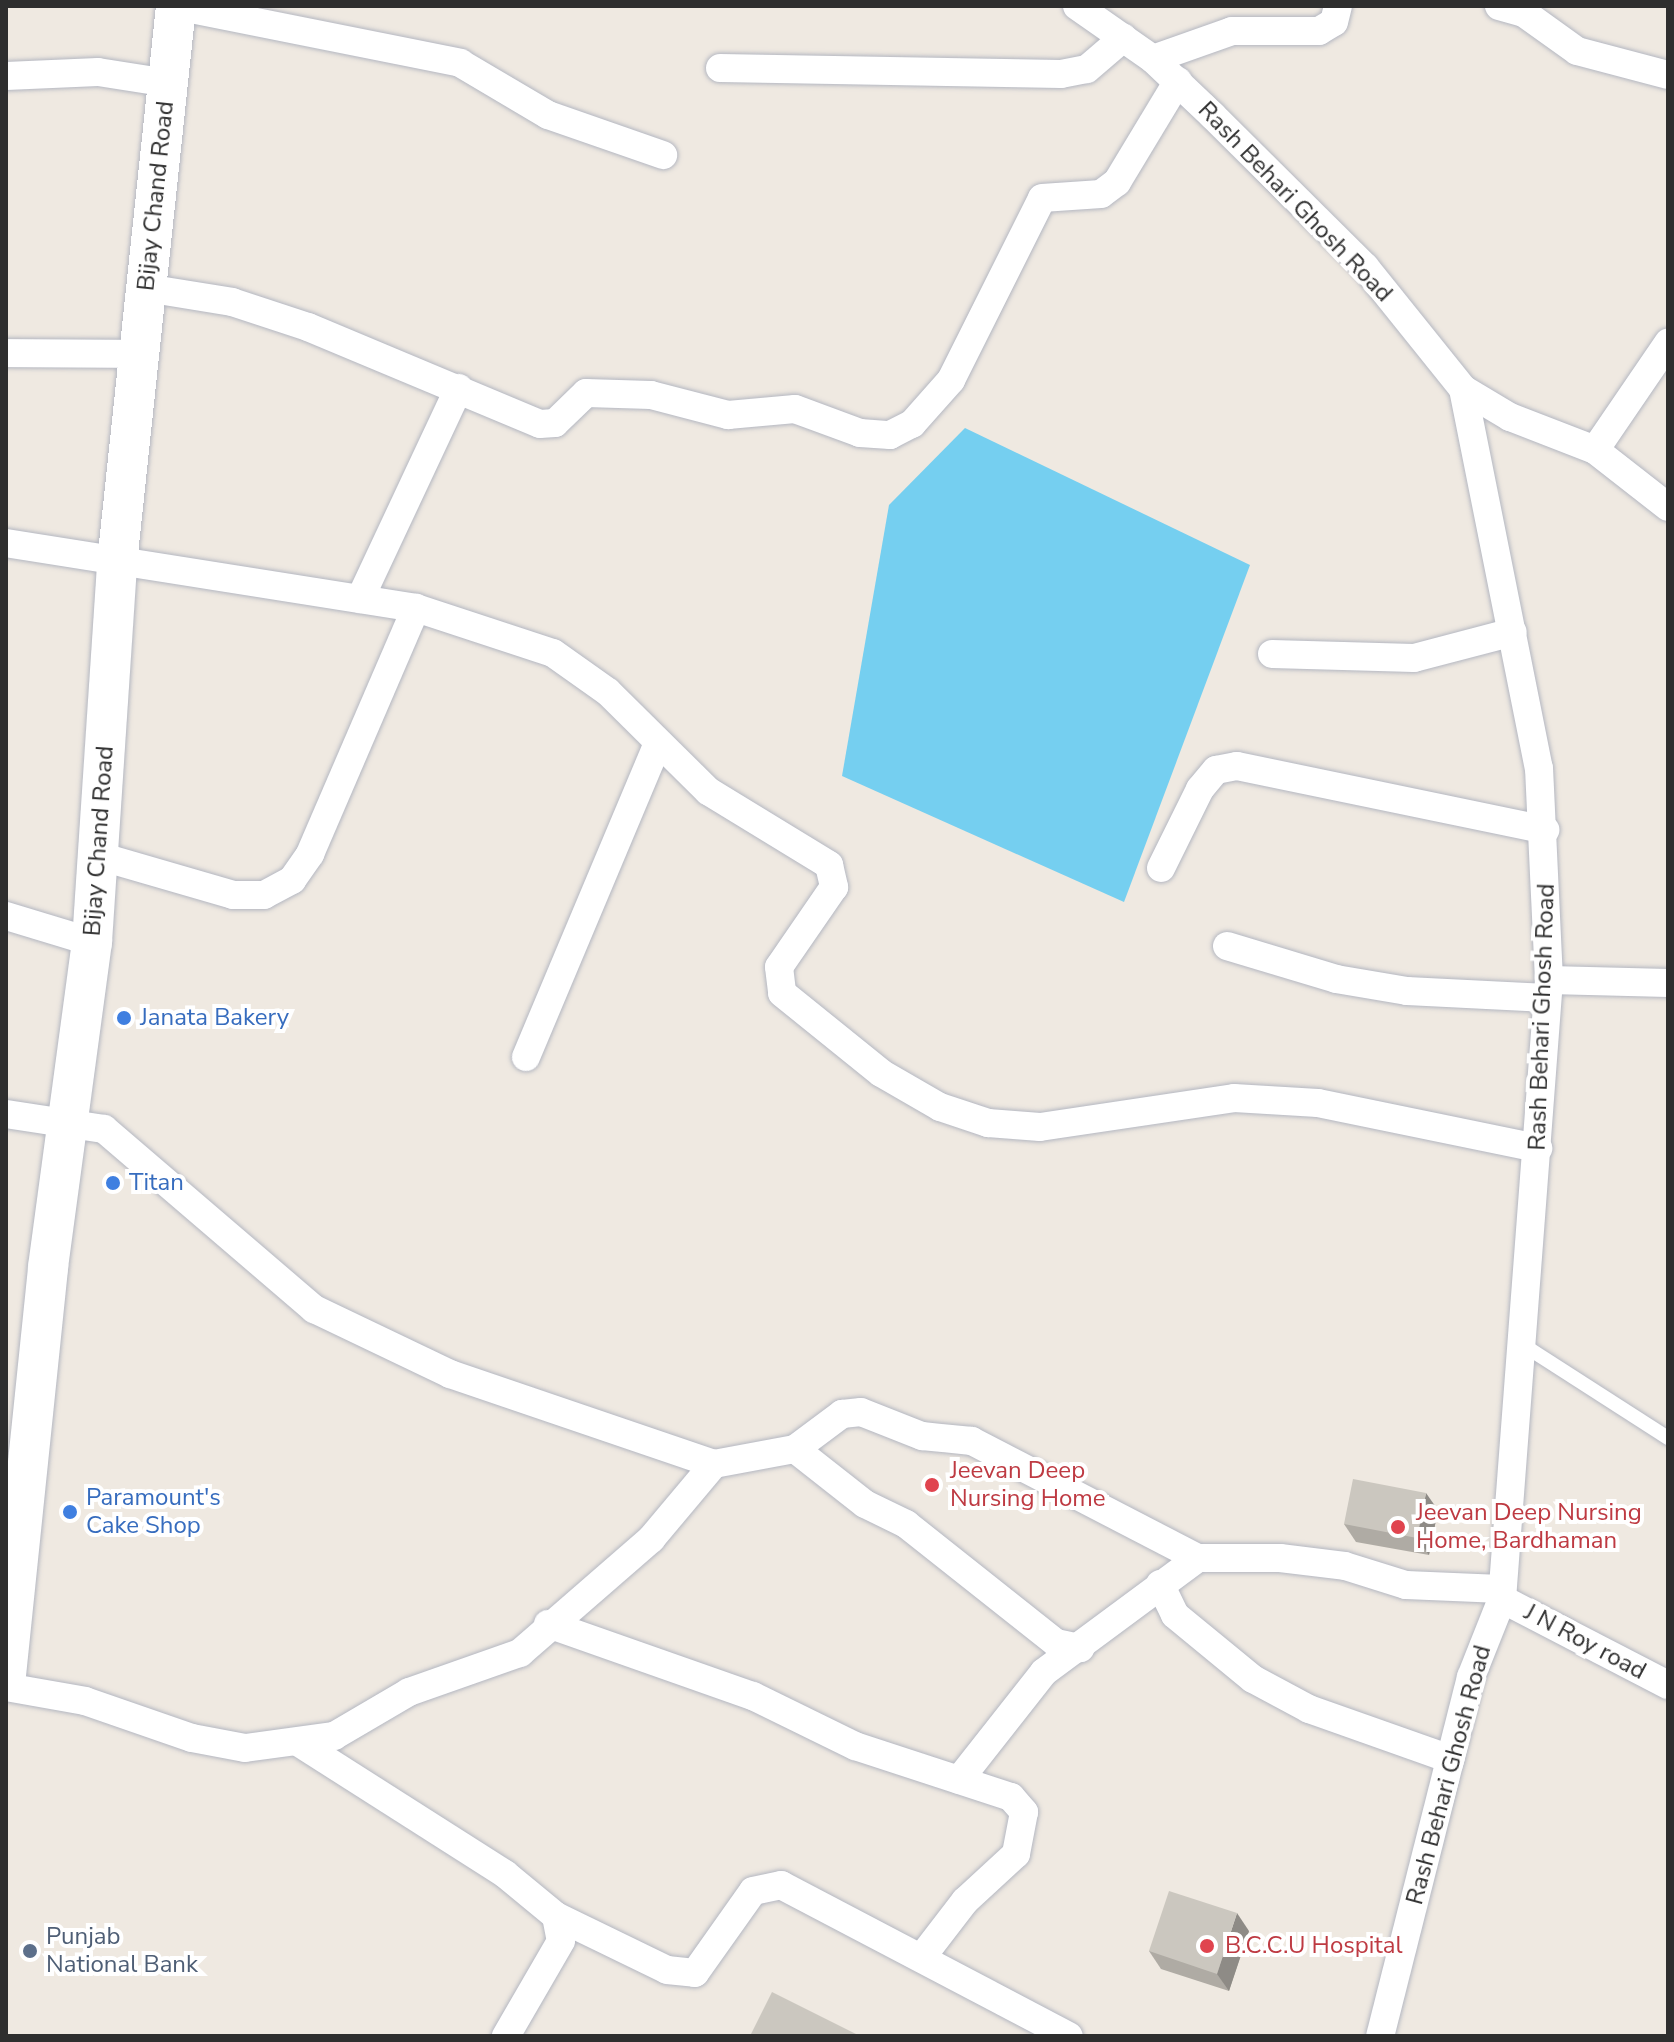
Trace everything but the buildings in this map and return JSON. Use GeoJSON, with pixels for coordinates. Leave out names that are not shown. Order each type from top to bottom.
{"type":"FeatureCollection","features":[{"type":"Feature","properties":{"kind":"main road","name":"Bijay Chand Road"},"geometry":{"type":"LineString","coordinates":[[6,1675],[10,1593],[92,942],[117,563],[176,6]]}},
{"type":"Feature","properties":{"kind":"street"},"geometry":{"type":"LineString","coordinates":[[176,6],[460,63],[548,115],[663,155]]}},
{"type":"Feature","properties":{"kind":"street","name":"Rash Behari Ghosh Road"},"geometry":{"type":"LineString","coordinates":[[1077,6],[1153,59],[1178,81],[1365,267],[1463,389],[1513,632],[1545,830],[1548,989],[1538,1148],[1517,1340],[1502,1594],[1450,1759],[1380,2036]]}},
{"type":"Feature","properties":{"kind":"street"},"geometry":{"type":"LineString","coordinates":[[1153,59],[1232,31],[1319,31],[1334,22],[1338,6]]}},
{"type":"Feature","properties":{"kind":"street"},"geometry":{"type":"LineString","coordinates":[[1499,6],[1524,13],[1577,51],[1668,75]]}},
{"type":"Feature","properties":{"kind":"street"},"geometry":{"type":"LineString","coordinates":[[720,68],[1061,74],[1087,69],[1123,38]]}},
{"type":"Feature","properties":{"kind":"street"},"geometry":{"type":"LineString","coordinates":[[6,76],[98,72],[168,83]]}},
{"type":"Feature","properties":{"kind":"street"},"geometry":{"type":"LineString","coordinates":[[146,288],[232,302],[459,388],[540,424],[555,423],[586,393],[651,395],[728,415],[795,409],[860,433],[890,435],[912,424],[965,359],[1042,198],[1101,194],[1117,182],[1178,81]]}},
{"type":"Feature","properties":{"kind":"street"},"geometry":{"type":"LineString","coordinates":[[1595,450],[1646,384],[1668,343]]}},
{"type":"Feature","properties":{"kind":"street"},"geometry":{"type":"LineString","coordinates":[[6,353],[140,354]]}},
{"type":"Feature","properties":{"kind":"street"},"geometry":{"type":"LineString","coordinates":[[360,599],[459,388]]}},
{"type":"Feature","properties":{"kind":"street"},"geometry":{"type":"LineString","coordinates":[[1463,389],[1510,417],[1595,450],[1668,507]]}},
{"type":"Feature","properties":{"kind":"street"},"geometry":{"type":"LineString","coordinates":[[6,543],[416,608],[553,653],[608,692],[656,747],[708,791],[829,865],[834,887],[779,967],[782,993],[881,1073],[940,1107],[988,1123],[1040,1127],[1234,1098],[1304,1102],[1538,1148]]}},
{"type":"Feature","properties":{"kind":"street"},"geometry":{"type":"LineString","coordinates":[[99,856],[233,895],[264,895],[292,880],[310,854],[416,608]]}},
{"type":"Feature","properties":{"kind":"street"},"geometry":{"type":"LineString","coordinates":[[1272,654],[1414,658],[1513,632]]}},
{"type":"Feature","properties":{"kind":"street"},"geometry":{"type":"LineString","coordinates":[[526,1057],[656,747]]}},
{"type":"Feature","properties":{"kind":"street"},"geometry":{"type":"LineString","coordinates":[[1161,868],[1200,789],[1216,770],[1237,766],[1545,830]]}},
{"type":"Feature","properties":{"kind":"street"},"geometry":{"type":"LineString","coordinates":[[6,916],[92,942]]}},
{"type":"Feature","properties":{"kind":"street"},"geometry":{"type":"LineString","coordinates":[[1227,946],[1392,989],[1548,989],[1668,983]]}},
{"type":"Feature","properties":{"kind":"street"},"geometry":{"type":"LineString","coordinates":[[6,1114],[104,1129],[314,1309],[380,1346],[714,1464],[795,1449],[842,1414],[861,1412],[922,1436],[959,1436],[1198,1558],[1280,1558],[1345,1566],[1406,1585],[1502,1594]]}},
{"type":"Feature","properties":{"kind":"street"},"geometry":{"type":"LineString","coordinates":[[795,1449],[865,1504],[906,1524],[1056,1643],[1080,1648]]}},
{"type":"Feature","properties":{"kind":"street"},"geometry":{"type":"LineString","coordinates":[[6,1687],[85,1701],[205,1741],[245,1748],[301,1744],[334,1736],[409,1692],[520,1653],[548,1624],[651,1539],[714,1464]]}},
{"type":"Feature","properties":{"kind":"street"},"geometry":{"type":"LineString","coordinates":[[959,1780],[1044,1672],[1198,1558]]}},
{"type":"Feature","properties":{"kind":"street"},"geometry":{"type":"LineString","coordinates":[[1160,1584],[1175,1615],[1253,1679],[1309,1709],[1450,1759]]}},
{"type":"Feature","properties":{"kind":"street","name":"J N Roy road"},"geometry":{"type":"LineString","coordinates":[[1502,1594],[1668,1685]]}},
{"type":"Feature","properties":{"kind":"street"},"geometry":{"type":"LineString","coordinates":[[548,1624],[753,1696],[855,1746],[1011,1797],[1024,1812],[1026,1829],[1016,1854],[957,1909],[922,1957]]}},
{"type":"Feature","properties":{"kind":"street"},"geometry":{"type":"LineString","coordinates":[[301,1744],[505,1874],[556,1916],[667,1970],[695,1973],[765,1883],[922,1957],[1069,2036]]}},
{"type":"Feature","properties":{"kind":"street"},"geometry":{"type":"LineString","coordinates":[[506,2036],[561,1941],[556,1916]]}},
{"type":"Feature","properties":{"kind":"lane"},"geometry":{"type":"LineString","coordinates":[[1517,1340],[1668,1438]]}},
{"type":"Feature","properties":{"kind":"water"},"geometry":{"type":"Polygon","coordinates":[[[965,428],[1250,565],[1124,902],[842,776],[889,505],[965,428]]]}},
{"type":"Feature","properties":{"kind":"place","name":"Janata Bakery"},"geometry":{"type":"Point","coordinates":[124,1018]}},
{"type":"Feature","properties":{"kind":"place","name":"Titan"},"geometry":{"type":"Point","coordinates":[113,1183]}},
{"type":"Feature","properties":{"kind":"place","name":"Jeevan Deep Nursing Home"},"geometry":{"type":"Point","coordinates":[932,1485]}},
{"type":"Feature","properties":{"kind":"place","name":"Paramount's Cake Shop"},"geometry":{"type":"Point","coordinates":[70,1512]}},
{"type":"Feature","properties":{"kind":"place","name":"Jeevan Deep Nursing Home, Bardhaman"},"geometry":{"type":"Point","coordinates":[1398,1527]}},
{"type":"Feature","properties":{"kind":"place","name":"B.C.C.U Hospital"},"geometry":{"type":"Point","coordinates":[1207,1946]}},
{"type":"Feature","properties":{"kind":"place","name":"Punjab National Bank"},"geometry":{"type":"Point","coordinates":[30,1951]}}]}
